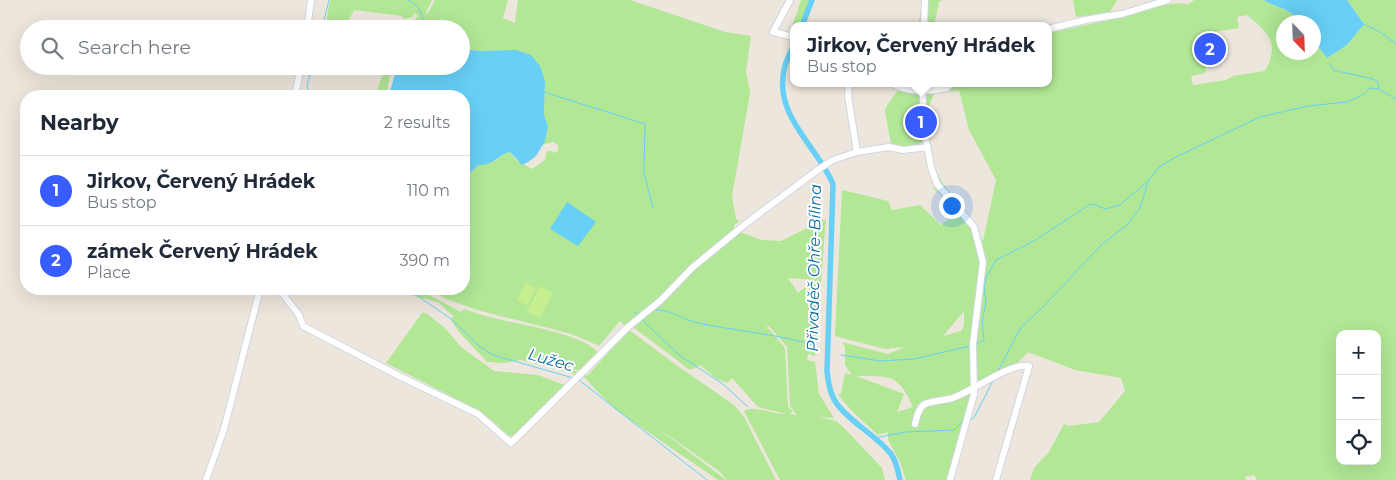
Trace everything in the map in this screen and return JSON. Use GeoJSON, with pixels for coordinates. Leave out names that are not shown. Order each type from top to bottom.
{"type":"FeatureCollection","features":[{"type":"Feature","properties":{"kind":"street"},"geometry":{"type":"LineString","coordinates":[[308,20],[311,0]]}},
{"type":"Feature","properties":{"kind":"street"},"geometry":{"type":"LineString","coordinates":[[790,0],[773,32],[790,36]]}},
{"type":"Feature","properties":{"kind":"street"},"geometry":{"type":"LineString","coordinates":[[924,22],[925,0]]}},
{"type":"Feature","properties":{"kind":"street"},"geometry":{"type":"LineString","coordinates":[[1052,28],[1122,14],[1168,0]]}},
{"type":"Feature","properties":{"kind":"street"},"geometry":{"type":"LineString","coordinates":[[296,90],[299,75]]}},
{"type":"Feature","properties":{"kind":"street"},"geometry":{"type":"LineString","coordinates":[[849,87],[848,96],[857,152]]}},
{"type":"Feature","properties":{"kind":"street"},"geometry":{"type":"LineString","coordinates":[[897,87],[922,92],[948,87]]}},
{"type":"Feature","properties":{"kind":"street"},"geometry":{"type":"LineString","coordinates":[[922,87],[925,135],[931,167],[937,184],[974,227],[983,262],[973,347],[974,389],[950,480]]}},
{"type":"Feature","properties":{"kind":"street"},"geometry":{"type":"LineString","coordinates":[[284,295],[299,315],[303,326],[407,380],[478,414],[510,443],[693,267],[748,222],[819,169],[830,162],[857,152],[889,147],[903,150],[928,147]]}},
{"type":"Feature","properties":{"kind":"street"},"geometry":{"type":"LineString","coordinates":[[206,480],[224,429],[258,295]]}},
{"type":"Feature","properties":{"kind":"street"},"geometry":{"type":"LineString","coordinates":[[915,424],[918,413],[924,405],[954,398],[1012,368],[1024,365],[1029,366],[996,480]]}},
{"type":"Feature","properties":{"kind":"green space"},"geometry":{"type":"Polygon","coordinates":[[[330,0],[432,0],[426,12],[428,13],[435,0],[508,0],[503,18],[515,23],[518,0],[630,0],[725,32],[751,36],[746,71],[750,93],[732,196],[736,219],[740,221],[734,225],[734,230],[762,240],[781,241],[826,219],[815,356],[808,354],[807,360],[815,362],[819,394],[834,418],[818,417],[836,421],[845,429],[882,468],[885,480],[780,480],[744,411],[753,409],[787,414],[758,407],[732,378],[727,383],[717,379],[700,365],[690,370],[633,327],[626,327],[620,321],[599,346],[571,334],[477,310],[439,295],[470,295],[470,174],[478,165],[495,161],[503,154],[510,152],[516,160],[532,169],[545,160],[547,151],[554,153],[558,151],[558,145],[553,142],[542,145],[548,126],[544,115],[545,81],[483,51],[470,50],[470,20],[414,20],[418,16],[415,13],[412,17],[403,19],[402,16],[354,10],[349,20],[327,20],[330,0]],[[788,278],[798,293],[815,280],[788,278]],[[769,326],[766,328],[770,330],[785,348],[788,407],[793,412],[789,414],[797,415],[790,406],[787,347],[769,326]]]}},
{"type":"Feature","properties":{"kind":"green space"},"geometry":{"type":"Polygon","coordinates":[[[801,0],[810,0],[801,22],[794,22],[801,0]]]}},
{"type":"Feature","properties":{"kind":"green space"},"geometry":{"type":"Polygon","coordinates":[[[923,0],[943,0],[939,2],[935,22],[919,22],[923,0]]]}},
{"type":"Feature","properties":{"kind":"green space"},"geometry":{"type":"Polygon","coordinates":[[[1073,0],[1117,0],[1110,12],[1076,17],[1073,0]]]}},
{"type":"Feature","properties":{"kind":"green space"},"geometry":{"type":"Polygon","coordinates":[[[1194,0],[1264,0],[1292,15],[1276,15],[1276,60],[1321,60],[1321,50],[1327,58],[1347,45],[1364,24],[1347,0],[1396,0],[1396,480],[1256,480],[1255,475],[1245,477],[1246,480],[1030,480],[1034,468],[1049,452],[1064,424],[1069,426],[1099,422],[1125,391],[1121,378],[1075,370],[1028,352],[1011,370],[975,391],[953,480],[906,480],[900,462],[888,440],[888,432],[878,435],[838,395],[841,393],[845,373],[852,375],[845,365],[845,347],[842,342],[888,354],[905,347],[885,349],[835,336],[842,190],[888,201],[892,210],[920,205],[941,225],[958,212],[934,189],[923,139],[921,143],[903,148],[891,144],[885,111],[886,107],[898,90],[916,94],[910,87],[1052,87],[1052,32],[1174,3],[1189,4],[1194,0]],[[1247,15],[1237,17],[1239,28],[1200,34],[1206,73],[1191,76],[1193,85],[1265,71],[1272,53],[1272,46],[1270,39],[1261,27],[1247,15]],[[959,90],[934,94],[926,113],[934,170],[983,241],[996,180],[969,130],[959,90]],[[964,311],[943,336],[961,331],[964,325],[964,311]],[[856,376],[904,394],[897,412],[913,407],[903,388],[892,379],[877,376],[856,376]]]}},
{"type":"Feature","properties":{"kind":"green space"},"geometry":{"type":"Polygon","coordinates":[[[383,75],[390,75],[387,90],[377,90],[383,75]]]}},
{"type":"Feature","properties":{"kind":"green space"},"geometry":{"type":"Polygon","coordinates":[[[526,283],[536,289],[527,306],[517,300],[526,283]]]}},
{"type":"Feature","properties":{"kind":"green space"},"geometry":{"type":"Polygon","coordinates":[[[540,286],[553,293],[540,318],[527,311],[540,286]]]}},
{"type":"Feature","properties":{"kind":"green space"},"geometry":{"type":"Polygon","coordinates":[[[411,295],[429,295],[461,312],[464,309],[490,317],[549,330],[579,340],[597,352],[596,357],[583,372],[587,376],[629,330],[734,405],[744,417],[776,480],[727,480],[719,471],[655,426],[726,480],[718,480],[616,410],[579,371],[567,366],[581,374],[577,378],[572,373],[521,360],[505,363],[487,362],[454,325],[451,319],[454,316],[437,302],[411,295]]]}},
{"type":"Feature","properties":{"kind":"green space"},"geometry":{"type":"Polygon","coordinates":[[[422,313],[426,313],[445,328],[461,347],[494,371],[538,375],[567,386],[515,435],[508,435],[480,411],[386,363],[422,313]]]}},
{"type":"Feature","properties":{"kind":"water"},"geometry":{"type":"Polygon","coordinates":[[[1264,0],[1347,0],[1364,24],[1347,45],[1327,58],[1321,50],[1321,15],[1292,15],[1264,0]]]}},
{"type":"Feature","properties":{"kind":"water"},"geometry":{"type":"Polygon","coordinates":[[[470,50],[516,50],[531,55],[540,66],[545,81],[544,115],[548,126],[545,141],[536,156],[522,165],[510,152],[505,153],[493,162],[478,165],[470,174],[470,90],[391,90],[395,75],[470,75],[470,50]]]}},
{"type":"Feature","properties":{"kind":"water"},"geometry":{"type":"Polygon","coordinates":[[[567,202],[596,222],[578,246],[550,229],[567,202]]]}},
{"type":"Feature","properties":{"kind":"waterway","name":"Lužec"},"geometry":{"type":"LineString","coordinates":[[324,20],[329,0]]}},
{"type":"Feature","properties":{"kind":"waterway"},"geometry":{"type":"LineString","coordinates":[[408,0],[421,12],[423,20]]}},
{"type":"Feature","properties":{"kind":"waterway","name":"Přivaděč Ohře-Bílina"},"geometry":{"type":"LineString","coordinates":[[804,22],[812,0]]}},
{"type":"Feature","properties":{"kind":"waterway"},"geometry":{"type":"LineString","coordinates":[[1363,24],[1380,32],[1396,44]]}},
{"type":"Feature","properties":{"kind":"waterway","name":"Přivaděč Ohře-Bílina"},"geometry":{"type":"LineString","coordinates":[[790,54],[784,70],[783,87],[785,102],[799,130],[826,170],[833,184],[827,371],[830,388],[833,397],[843,411],[879,441],[891,454],[900,480]]}},
{"type":"Feature","properties":{"kind":"waterway"},"geometry":{"type":"LineString","coordinates":[[976,344],[984,340],[982,322],[986,302],[984,288],[986,278],[996,260],[1034,241],[1089,205],[1094,204],[1105,209],[1120,205],[1148,181],[1158,168],[1172,159],[1260,117],[1308,106],[1347,102],[1361,96],[1370,88],[1379,89],[1378,82],[1373,79],[1333,70],[1330,64]]}},
{"type":"Feature","properties":{"kind":"waterway","name":"Lužec"},"geometry":{"type":"LineString","coordinates":[[308,90],[310,75]]}},
{"type":"Feature","properties":{"kind":"waterway"},"geometry":{"type":"LineString","coordinates":[[1379,89],[1396,99]]}},
{"type":"Feature","properties":{"kind":"waterway"},"geometry":{"type":"LineString","coordinates":[[544,92],[645,124],[644,173],[653,208]]}},
{"type":"Feature","properties":{"kind":"waterway"},"geometry":{"type":"LineString","coordinates":[[998,371],[1021,327],[1043,307],[1101,245],[1127,225],[1140,208],[1148,182]]}},
{"type":"Feature","properties":{"kind":"waterway","name":"Lužec"},"geometry":{"type":"LineString","coordinates":[[417,295],[451,319],[479,346],[493,355],[573,378]]}},
{"type":"Feature","properties":{"kind":"waterway"},"geometry":{"type":"LineString","coordinates":[[654,310],[670,312],[694,322],[813,345]]}},
{"type":"Feature","properties":{"kind":"waterway"},"geometry":{"type":"LineString","coordinates":[[634,312],[638,315]]}},
{"type":"Feature","properties":{"kind":"waterway"},"geometry":{"type":"LineString","coordinates":[[642,320],[679,355],[723,384],[748,407]]}},
{"type":"Feature","properties":{"kind":"waterway"},"geometry":{"type":"LineString","coordinates":[[841,355],[880,361],[914,359],[970,346]]}},
{"type":"Feature","properties":{"kind":"waterway"},"geometry":{"type":"LineString","coordinates":[[969,419],[975,416],[994,379]]}},
{"type":"Feature","properties":{"kind":"waterway","name":"Lužec"},"geometry":{"type":"LineString","coordinates":[[579,380],[707,480]]}},
{"type":"Feature","properties":{"kind":"waterway"},"geometry":{"type":"LineString","coordinates":[[874,438],[906,432],[954,430],[965,419]]}},
{"type":"Feature","properties":{"kind":"place","name":"zámek Červený Hrádek"},"geometry":{"type":"Point","coordinates":[1210,49]}},
{"type":"Feature","properties":{"kind":"place","name":"Jirkov, Červený Hrádek"},"geometry":{"type":"Point","coordinates":[921,122]}}]}
